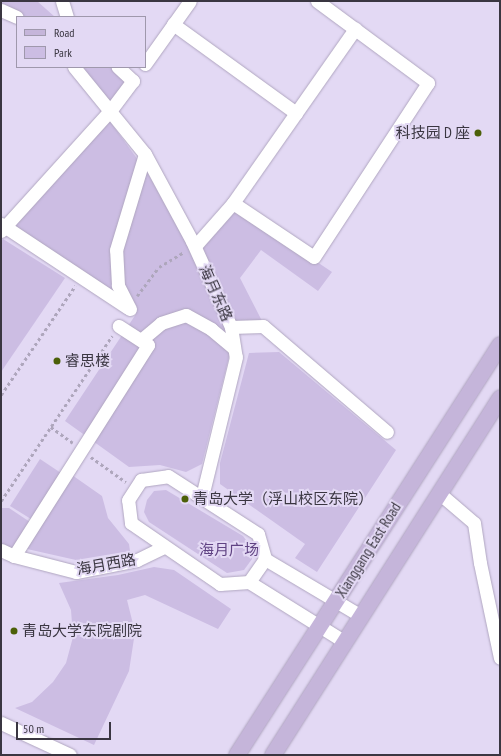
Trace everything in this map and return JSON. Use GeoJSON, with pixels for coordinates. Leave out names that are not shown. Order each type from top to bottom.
{"type":"FeatureCollection","features":[{"type":"Feature","properties":{"kind":"main road","name":"Xianggang East Road"},"geometry":{"type":"LineString","coordinates":[[237,755],[500,345]]}},
{"type":"Feature","properties":{"kind":"main road","name":"Xianggang East Road"},"geometry":{"type":"LineString","coordinates":[[273,755],[500,398]]}},
{"type":"Feature","properties":{"kind":"street"},"geometry":{"type":"LineString","coordinates":[[62,1],[67,16]]}},
{"type":"Feature","properties":{"kind":"street"},"geometry":{"type":"LineString","coordinates":[[146,63],[190,1]]}},
{"type":"Feature","properties":{"kind":"street"},"geometry":{"type":"LineString","coordinates":[[233,203],[314,257],[428,83],[317,1]]}},
{"type":"Feature","properties":{"kind":"street"},"geometry":{"type":"LineString","coordinates":[[1,10],[16,18]]}},
{"type":"Feature","properties":{"kind":"street"},"geometry":{"type":"LineString","coordinates":[[173,24],[296,114]]}},
{"type":"Feature","properties":{"kind":"street"},"geometry":{"type":"LineString","coordinates":[[195,246],[233,203],[355,29]]}},
{"type":"Feature","properties":{"kind":"street"},"geometry":{"type":"LineString","coordinates":[[75,68],[145,154],[116,250],[118,285],[130,309]]}},
{"type":"Feature","properties":{"kind":"street"},"geometry":{"type":"LineString","coordinates":[[119,68],[133,81]]}},
{"type":"Feature","properties":{"kind":"street"},"geometry":{"type":"LineString","coordinates":[[130,309],[2,227],[110,111],[142,68]]}},
{"type":"Feature","properties":{"kind":"street","name":"海月东路"},"geometry":{"type":"LineString","coordinates":[[145,154],[195,246],[231,327],[236,357],[202,496]]}},
{"type":"Feature","properties":{"kind":"street"},"geometry":{"type":"LineString","coordinates":[[141,340],[161,322],[186,314],[211,329],[234,348]]}},
{"type":"Feature","properties":{"kind":"street"},"geometry":{"type":"LineString","coordinates":[[14,556],[148,345],[119,326]]}},
{"type":"Feature","properties":{"kind":"street"},"geometry":{"type":"LineString","coordinates":[[231,327],[263,326],[387,432]]}},
{"type":"Feature","properties":{"kind":"street"},"geometry":{"type":"LineString","coordinates":[[345,642],[249,582],[220,584],[131,523],[128,500],[141,480],[168,476],[202,496],[258,534],[266,559],[361,616]]}},
{"type":"Feature","properties":{"kind":"street"},"geometry":{"type":"LineString","coordinates":[[439,493],[474,523],[480,562],[500,658]]}},
{"type":"Feature","properties":{"kind":"street","name":"海月西路"},"geometry":{"type":"LineString","coordinates":[[1,550],[14,556],[76,572],[137,560],[164,547]]}},
{"type":"Feature","properties":{"kind":"street"},"geometry":{"type":"LineString","coordinates":[[249,582],[266,559]]}},
{"type":"Feature","properties":{"kind":"street"},"geometry":{"type":"LineString","coordinates":[[1,723],[70,755]]}},
{"type":"Feature","properties":{"kind":"path"},"geometry":{"type":"LineString","coordinates":[[130,309],[140,290],[159,267],[195,246]]}},
{"type":"Feature","properties":{"kind":"path"},"geometry":{"type":"LineString","coordinates":[[1,395],[82,277]]}},
{"type":"Feature","properties":{"kind":"path"},"geometry":{"type":"LineString","coordinates":[[1,501],[119,326]]}},
{"type":"Feature","properties":{"kind":"path"},"geometry":{"type":"LineString","coordinates":[[50,427],[75,445]]}},
{"type":"Feature","properties":{"kind":"path"},"geometry":{"type":"LineString","coordinates":[[87,454],[135,489]]}},
{"type":"Feature","properties":{"kind":"green space"},"geometry":{"type":"Polygon","coordinates":[[[1,1],[37,1],[54,16],[22,16],[1,5],[1,1]]]}},
{"type":"Feature","properties":{"kind":"green space"},"geometry":{"type":"Polygon","coordinates":[[[81,68],[112,68],[126,80],[110,103],[81,68]]]}},
{"type":"Feature","properties":{"kind":"green space"},"geometry":{"type":"Polygon","coordinates":[[[109,120],[138,160],[112,251],[113,291],[12,224],[109,120]]]}},
{"type":"Feature","properties":{"kind":"green space"},"geometry":{"type":"Polygon","coordinates":[[[146,170],[186,243],[225,329],[230,353],[202,464],[186,472],[160,465],[129,467],[65,421],[136,314],[121,286],[120,252],[146,170]]]}},
{"type":"Feature","properties":{"kind":"green space"},"geometry":{"type":"Polygon","coordinates":[[[235,207],[332,272],[318,291],[261,250],[240,278],[262,321],[235,323],[200,246],[235,207]]]}},
{"type":"Feature","properties":{"kind":"green space"},"geometry":{"type":"Polygon","coordinates":[[[3,239],[65,278],[1,372],[1,242],[3,239]]]}},
{"type":"Feature","properties":{"kind":"green space"},"geometry":{"type":"Polygon","coordinates":[[[279,352],[396,450],[317,572],[295,558],[305,544],[220,484],[220,463],[249,353],[279,352]]]}},
{"type":"Feature","properties":{"kind":"green space"},"geometry":{"type":"Polygon","coordinates":[[[40,459],[61,473],[31,519],[10,506],[40,459]]]}},
{"type":"Feature","properties":{"kind":"green space"},"geometry":{"type":"Polygon","coordinates":[[[72,475],[102,496],[108,518],[129,544],[130,551],[76,560],[27,549],[72,475]]]}},
{"type":"Feature","properties":{"kind":"green space","name":"海月广场"},"geometry":{"type":"Polygon","coordinates":[[[166,490],[243,536],[252,548],[252,559],[244,570],[227,573],[149,522],[144,512],[147,500],[154,491],[166,490]]]}},
{"type":"Feature","properties":{"kind":"green space"},"geometry":{"type":"Polygon","coordinates":[[[1,508],[9,508],[30,522],[12,551],[1,545],[1,508]]]}},
{"type":"Feature","properties":{"kind":"green space"},"geometry":{"type":"Polygon","coordinates":[[[154,567],[174,570],[231,609],[218,629],[145,595],[127,600],[135,632],[129,671],[94,745],[15,708],[32,702],[53,682],[66,663],[73,637],[71,610],[59,583],[118,575],[154,567]]]}},
{"type":"Feature","properties":{"kind":"place","name":"科技园 D 座"},"geometry":{"type":"Point","coordinates":[478,133]}},
{"type":"Feature","properties":{"kind":"place","name":"睿思楼"},"geometry":{"type":"Point","coordinates":[57,361]}},
{"type":"Feature","properties":{"kind":"place","name":"青岛大学（浮山校区东院）"},"geometry":{"type":"Point","coordinates":[185,499]}},
{"type":"Feature","properties":{"kind":"place","name":"青岛大学东院剧院"},"geometry":{"type":"Point","coordinates":[14,631]}}]}
